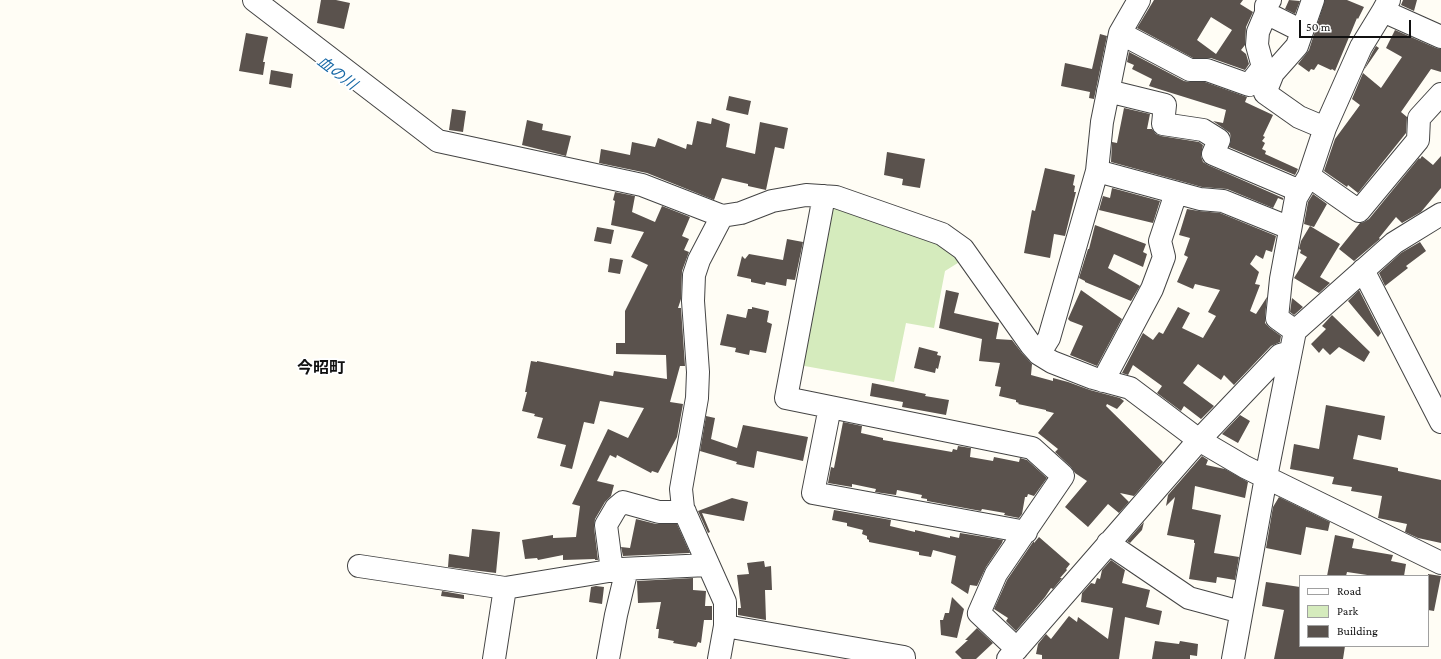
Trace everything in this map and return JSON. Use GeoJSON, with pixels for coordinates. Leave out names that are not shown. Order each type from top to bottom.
{"type":"FeatureCollection","features":[{"type":"Feature","properties":{"kind":"street"},"geometry":{"type":"LineString","coordinates":[[254,0],[438,141],[642,185],[722,216],[741,213],[772,201],[806,195],[824,196],[836,197],[942,234],[963,249],[1031,345],[1039,354],[1052,362],[1102,381],[1130,388],[1199,440],[1245,467],[1441,562]]}},
{"type":"Feature","properties":{"kind":"street"},"geometry":{"type":"LineString","coordinates":[[1039,354],[1049,338],[1097,171],[1102,122],[1120,33],[1139,0]]}},
{"type":"Feature","properties":{"kind":"street"},"geometry":{"type":"LineString","coordinates":[[1262,80],[1297,46],[1313,0]]}},
{"type":"Feature","properties":{"kind":"street"},"geometry":{"type":"LineString","coordinates":[[1295,331],[1277,318],[1281,279],[1296,198],[1304,184],[1325,128],[1361,47],[1386,6],[1441,37]]}},
{"type":"Feature","properties":{"kind":"street"},"geometry":{"type":"LineString","coordinates":[[1262,80],[1257,45],[1258,32],[1268,7],[1302,31]]}},
{"type":"Feature","properties":{"kind":"street"},"geometry":{"type":"LineString","coordinates":[[1120,33],[1190,70],[1207,70],[1262,80],[1299,117],[1325,128]]}},
{"type":"Feature","properties":{"kind":"street"},"geometry":{"type":"LineString","coordinates":[[1108,91],[1165,105],[1163,124],[1203,130],[1219,140],[1213,154],[1304,184],[1360,211],[1418,140],[1419,118],[1441,94]]}},
{"type":"Feature","properties":{"kind":"street"},"geometry":{"type":"LineString","coordinates":[[1097,171],[1200,199],[1223,201],[1290,228]]}},
{"type":"Feature","properties":{"kind":"street"},"geometry":{"type":"LineString","coordinates":[[1102,381],[1152,289],[1164,257],[1160,241],[1176,193]]}},
{"type":"Feature","properties":{"kind":"street"},"geometry":{"type":"LineString","coordinates":[[824,196],[786,398],[1032,448],[1063,476],[996,574],[978,613],[1012,654],[1199,440],[1280,355],[1290,352]]}},
{"type":"Feature","properties":{"kind":"street"},"geometry":{"type":"LineString","coordinates":[[719,659],[725,626],[725,602],[685,512],[681,489],[697,398],[698,372],[693,301],[694,275],[699,260],[722,216]]}},
{"type":"Feature","properties":{"kind":"street"},"geometry":{"type":"LineString","coordinates":[[1233,659],[1266,477],[1295,331],[1394,242],[1439,217]]}},
{"type":"Feature","properties":{"kind":"street"},"geometry":{"type":"LineString","coordinates":[[1363,270],[1441,422]]}},
{"type":"Feature","properties":{"kind":"street"},"geometry":{"type":"LineString","coordinates":[[830,407],[813,493],[1026,532]]}},
{"type":"Feature","properties":{"kind":"street"},"geometry":{"type":"LineString","coordinates":[[608,659],[616,615],[619,570],[606,525],[616,508],[623,502],[658,512],[685,512]]}},
{"type":"Feature","properties":{"kind":"street"},"geometry":{"type":"LineString","coordinates":[[1108,543],[1189,598],[1241,612]]}},
{"type":"Feature","properties":{"kind":"street"},"geometry":{"type":"LineString","coordinates":[[359,566],[505,588],[619,570],[708,565]]}},
{"type":"Feature","properties":{"kind":"street"},"geometry":{"type":"LineString","coordinates":[[494,659],[505,588]]}},
{"type":"Feature","properties":{"kind":"street"},"geometry":{"type":"LineString","coordinates":[[725,626],[904,657],[904,659]]}},
{"type":"Feature","properties":{"kind":"green space"},"geometry":{"type":"Polygon","coordinates":[[[837,204],[933,238],[961,261],[945,271],[934,328],[906,323],[894,382],[799,365],[831,211],[837,204]]]}},
{"type":"Feature","properties":{"kind":"building"},"geometry":{"type":"Polygon","coordinates":[[[321,0],[336,0],[350,3],[344,29],[317,23],[321,0]]]}},
{"type":"Feature","properties":{"kind":"building"},"geometry":{"type":"Polygon","coordinates":[[[1154,0],[1243,0],[1240,4],[1253,12],[1246,27],[1245,45],[1241,50],[1246,54],[1249,64],[1245,70],[1211,58],[1193,58],[1137,28],[1154,0]],[[1211,17],[1197,40],[1216,54],[1232,30],[1211,17]]]}},
{"type":"Feature","properties":{"kind":"building"},"geometry":{"type":"Polygon","coordinates":[[[1289,0],[1300,1],[1295,14],[1285,9],[1289,0]]]}},
{"type":"Feature","properties":{"kind":"building"},"geometry":{"type":"Polygon","coordinates":[[[1325,0],[1347,0],[1364,7],[1358,19],[1357,18],[1335,71],[1318,64],[1314,70],[1311,69],[1309,72],[1298,64],[1309,50],[1325,0]]]}},
{"type":"Feature","properties":{"kind":"building"},"geometry":{"type":"Polygon","coordinates":[[[1403,0],[1417,0],[1414,11],[1401,5],[1403,0]]]}},
{"type":"Feature","properties":{"kind":"building"},"geometry":{"type":"Polygon","coordinates":[[[1395,30],[1441,49],[1441,72],[1431,69],[1401,112],[1407,117],[1406,133],[1358,193],[1348,185],[1347,187],[1324,171],[1335,139],[1360,105],[1352,99],[1363,73],[1381,88],[1402,57],[1386,48],[1395,30]]]}},
{"type":"Feature","properties":{"kind":"building"},"geometry":{"type":"Polygon","coordinates":[[[246,33],[268,37],[263,62],[265,62],[263,75],[239,71],[246,33]]]}},
{"type":"Feature","properties":{"kind":"building"},"geometry":{"type":"Polygon","coordinates":[[[1100,34],[1107,36],[1094,99],[1089,98],[1090,92],[1061,86],[1065,63],[1092,69],[1100,34]]]}},
{"type":"Feature","properties":{"kind":"building"},"geometry":{"type":"Polygon","coordinates":[[[1376,46],[1379,48],[1364,70],[1372,53],[1376,46]]]}},
{"type":"Feature","properties":{"kind":"building"},"geometry":{"type":"Polygon","coordinates":[[[1129,52],[1184,81],[1205,82],[1247,97],[1245,102],[1273,115],[1263,136],[1265,137],[1262,141],[1265,143],[1262,149],[1266,151],[1265,154],[1298,169],[1295,175],[1229,147],[1231,140],[1230,133],[1213,121],[1223,123],[1226,110],[1149,86],[1152,79],[1132,69],[1134,65],[1127,62],[1129,52]]]}},
{"type":"Feature","properties":{"kind":"building"},"geometry":{"type":"Polygon","coordinates":[[[271,70],[293,74],[291,88],[269,84],[271,70]]]}},
{"type":"Feature","properties":{"kind":"building"},"geometry":{"type":"Polygon","coordinates":[[[729,96],[751,101],[748,115],[726,110],[729,96]]]}},
{"type":"Feature","properties":{"kind":"building"},"geometry":{"type":"Polygon","coordinates":[[[1124,108],[1150,114],[1147,129],[1152,129],[1156,134],[1199,142],[1203,145],[1201,156],[1203,162],[1283,198],[1283,200],[1278,198],[1273,208],[1227,189],[1202,187],[1111,162],[1112,142],[1117,143],[1124,108]]]}},
{"type":"Feature","properties":{"kind":"building"},"geometry":{"type":"Polygon","coordinates":[[[452,109],[466,111],[463,132],[449,130],[452,109]]]}},
{"type":"Feature","properties":{"kind":"building"},"geometry":{"type":"Polygon","coordinates":[[[712,118],[730,124],[726,147],[755,154],[760,122],[788,128],[784,149],[775,147],[766,190],[722,178],[714,200],[647,173],[599,163],[601,149],[630,155],[632,142],[655,147],[658,138],[686,149],[687,144],[692,145],[697,121],[711,124],[712,118]]]}},
{"type":"Feature","properties":{"kind":"building"},"geometry":{"type":"Polygon","coordinates":[[[527,120],[543,124],[542,130],[571,136],[566,156],[522,145],[527,120]]]}},
{"type":"Feature","properties":{"kind":"building"},"geometry":{"type":"Polygon","coordinates":[[[887,152],[925,159],[920,188],[902,185],[903,179],[884,175],[887,152]]]}},
{"type":"Feature","properties":{"kind":"building"},"geometry":{"type":"Polygon","coordinates":[[[1422,156],[1433,165],[1441,156],[1441,188],[1421,212],[1402,223],[1396,217],[1379,238],[1380,239],[1354,261],[1339,249],[1360,223],[1369,219],[1422,156]]]}},
{"type":"Feature","properties":{"kind":"building"},"geometry":{"type":"Polygon","coordinates":[[[1045,168],[1075,175],[1073,185],[1075,186],[1074,192],[1076,192],[1065,236],[1054,234],[1050,258],[1024,253],[1032,210],[1035,211],[1045,168]]]}},
{"type":"Feature","properties":{"kind":"building"},"geometry":{"type":"Polygon","coordinates":[[[1112,188],[1160,201],[1153,223],[1099,210],[1103,196],[1110,198],[1112,188]]]}},
{"type":"Feature","properties":{"kind":"building"},"geometry":{"type":"Polygon","coordinates":[[[615,192],[635,196],[632,212],[655,222],[662,206],[690,217],[682,236],[689,239],[684,250],[689,252],[682,271],[681,299],[678,308],[681,308],[685,366],[680,366],[670,402],[683,404],[677,437],[658,473],[652,471],[651,473],[617,455],[616,458],[610,455],[597,481],[614,485],[611,496],[605,502],[595,519],[594,527],[598,560],[563,560],[563,555],[538,560],[537,558],[525,559],[522,540],[553,535],[553,538],[576,537],[580,506],[572,504],[608,429],[628,438],[644,408],[600,401],[594,424],[584,422],[572,469],[560,466],[566,445],[537,438],[543,418],[534,416],[535,414],[522,411],[527,392],[525,392],[531,361],[613,376],[614,371],[667,379],[666,355],[616,354],[616,343],[625,343],[625,311],[648,265],[631,257],[644,232],[611,225],[615,192]]]}},
{"type":"Feature","properties":{"kind":"building"},"geometry":{"type":"Polygon","coordinates":[[[1313,194],[1327,204],[1314,227],[1304,224],[1308,202],[1313,194]]]}},
{"type":"Feature","properties":{"kind":"building"},"geometry":{"type":"Polygon","coordinates":[[[1187,209],[1220,213],[1276,236],[1272,252],[1266,250],[1263,259],[1256,255],[1250,264],[1259,272],[1255,284],[1260,285],[1250,311],[1256,314],[1267,297],[1265,323],[1281,336],[1280,342],[1271,346],[1234,385],[1224,375],[1221,380],[1198,364],[1183,383],[1214,406],[1201,419],[1184,406],[1181,411],[1157,393],[1162,386],[1133,365],[1128,375],[1122,373],[1143,333],[1153,340],[1159,332],[1163,334],[1178,307],[1190,313],[1182,328],[1203,338],[1216,316],[1208,312],[1220,290],[1195,284],[1193,289],[1177,282],[1188,257],[1184,255],[1190,238],[1179,235],[1187,209]]]}},
{"type":"Feature","properties":{"kind":"building"},"geometry":{"type":"Polygon","coordinates":[[[1095,225],[1146,244],[1143,252],[1147,254],[1143,267],[1114,254],[1108,268],[1140,286],[1131,301],[1085,282],[1079,278],[1095,225]]]}},
{"type":"Feature","properties":{"kind":"building"},"geometry":{"type":"Polygon","coordinates":[[[1310,226],[1340,244],[1320,277],[1330,283],[1319,293],[1294,278],[1307,257],[1300,253],[1301,250],[1299,249],[1301,241],[1310,226]]]}},
{"type":"Feature","properties":{"kind":"building"},"geometry":{"type":"Polygon","coordinates":[[[597,227],[614,230],[611,244],[594,241],[597,227]]]}},
{"type":"Feature","properties":{"kind":"building"},"geometry":{"type":"Polygon","coordinates":[[[787,239],[803,242],[795,280],[787,279],[786,286],[766,282],[765,285],[751,282],[751,279],[737,276],[742,256],[745,259],[749,254],[783,260],[787,239]]]}},
{"type":"Feature","properties":{"kind":"building"},"geometry":{"type":"Polygon","coordinates":[[[1420,242],[1426,251],[1406,266],[1408,268],[1385,286],[1379,273],[1401,253],[1420,242]]]}},
{"type":"Feature","properties":{"kind":"building"},"geometry":{"type":"Polygon","coordinates":[[[610,258],[623,260],[620,274],[608,272],[610,258]]]}},
{"type":"Feature","properties":{"kind":"building"},"geometry":{"type":"Polygon","coordinates":[[[946,290],[959,293],[954,313],[999,323],[996,339],[1012,340],[1032,364],[1031,375],[1053,381],[1053,378],[1068,382],[1120,398],[1124,401],[1117,409],[1107,404],[1106,406],[1163,462],[1134,496],[1120,493],[1129,502],[1119,513],[1108,504],[1088,527],[1065,507],[1087,481],[1075,473],[1071,467],[1055,452],[1058,449],[1038,433],[1054,413],[1018,404],[1019,403],[1016,402],[1016,400],[999,396],[1001,387],[995,386],[1000,363],[979,361],[982,339],[939,328],[946,290]]]}},
{"type":"Feature","properties":{"kind":"building"},"geometry":{"type":"Polygon","coordinates":[[[1081,290],[1122,319],[1097,366],[1070,355],[1083,326],[1068,319],[1081,290]]]}},
{"type":"Feature","properties":{"kind":"building"},"geometry":{"type":"Polygon","coordinates":[[[1359,290],[1381,333],[1378,337],[1348,301],[1359,290]]]}},
{"type":"Feature","properties":{"kind":"building"},"geometry":{"type":"Polygon","coordinates":[[[1292,298],[1303,307],[1294,315],[1290,312],[1292,298]]]}},
{"type":"Feature","properties":{"kind":"building"},"geometry":{"type":"Polygon","coordinates":[[[752,307],[769,311],[767,322],[772,324],[766,353],[750,350],[749,355],[735,352],[736,348],[720,345],[727,314],[746,318],[748,309],[752,309],[752,307]]]}},
{"type":"Feature","properties":{"kind":"building"},"geometry":{"type":"Polygon","coordinates":[[[1332,315],[1370,352],[1364,362],[1339,347],[1330,355],[1323,348],[1319,353],[1311,344],[1326,329],[1322,326],[1332,315]]]}},
{"type":"Feature","properties":{"kind":"building"},"geometry":{"type":"Polygon","coordinates":[[[919,347],[938,352],[937,355],[941,356],[938,369],[936,368],[935,373],[914,368],[919,347]]]}},
{"type":"Feature","properties":{"kind":"building"},"geometry":{"type":"Polygon","coordinates":[[[872,383],[926,394],[925,396],[949,400],[946,415],[902,407],[903,402],[870,396],[872,383]]]}},
{"type":"Feature","properties":{"kind":"building"},"geometry":{"type":"Polygon","coordinates":[[[1326,405],[1385,416],[1381,440],[1358,435],[1353,459],[1398,468],[1398,471],[1441,480],[1441,543],[1418,538],[1405,532],[1407,524],[1378,518],[1382,496],[1351,491],[1352,487],[1332,484],[1334,477],[1290,469],[1294,444],[1319,449],[1326,405]]]}},
{"type":"Feature","properties":{"kind":"building"},"geometry":{"type":"Polygon","coordinates":[[[1240,415],[1250,421],[1238,443],[1222,434],[1240,415]]]}},
{"type":"Feature","properties":{"kind":"building"},"geometry":{"type":"Polygon","coordinates":[[[706,416],[715,418],[711,439],[737,448],[743,425],[808,437],[803,461],[757,451],[754,468],[736,464],[737,462],[700,451],[706,416]]]}},
{"type":"Feature","properties":{"kind":"building"},"geometry":{"type":"Polygon","coordinates":[[[843,422],[862,426],[861,433],[883,438],[883,440],[952,452],[953,449],[957,450],[958,446],[971,448],[970,457],[993,461],[994,457],[1019,462],[1020,458],[1027,460],[1047,478],[1034,496],[1028,494],[1027,497],[1025,497],[1022,514],[1019,518],[1004,515],[1005,513],[982,509],[981,511],[927,501],[927,499],[921,498],[922,495],[897,490],[896,495],[875,492],[876,489],[852,484],[852,487],[828,483],[831,467],[834,468],[843,422]]]}},
{"type":"Feature","properties":{"kind":"building"},"geometry":{"type":"Polygon","coordinates":[[[1202,456],[1208,460],[1206,465],[1225,469],[1248,482],[1245,498],[1195,486],[1192,509],[1221,515],[1214,553],[1239,557],[1235,580],[1217,577],[1216,583],[1189,579],[1195,543],[1194,540],[1167,535],[1175,497],[1166,506],[1168,495],[1202,456]]]}},
{"type":"Feature","properties":{"kind":"building"},"geometry":{"type":"Polygon","coordinates":[[[1279,497],[1330,522],[1328,531],[1306,527],[1301,555],[1266,548],[1273,507],[1279,497]]]}},
{"type":"Feature","properties":{"kind":"building"},"geometry":{"type":"Polygon","coordinates":[[[732,498],[748,502],[744,521],[702,513],[710,532],[708,533],[698,511],[732,498]]]}},
{"type":"Feature","properties":{"kind":"building"},"geometry":{"type":"Polygon","coordinates":[[[834,510],[891,520],[890,526],[915,532],[915,530],[950,538],[950,536],[959,538],[960,533],[1003,540],[986,567],[977,586],[970,585],[968,594],[951,583],[956,556],[933,550],[931,557],[919,555],[919,552],[869,542],[867,536],[862,534],[863,530],[847,526],[847,523],[832,520],[834,510]]]}},
{"type":"Feature","properties":{"kind":"building"},"geometry":{"type":"Polygon","coordinates":[[[636,519],[656,524],[677,524],[690,553],[623,556],[621,547],[630,548],[636,519]]]}},
{"type":"Feature","properties":{"kind":"building"},"geometry":{"type":"Polygon","coordinates":[[[1144,522],[1142,530],[1130,543],[1127,541],[1144,522]]]}},
{"type":"Feature","properties":{"kind":"building"},"geometry":{"type":"Polygon","coordinates":[[[472,529],[500,532],[496,573],[448,567],[449,554],[469,557],[472,529]]]}},
{"type":"Feature","properties":{"kind":"building"},"geometry":{"type":"Polygon","coordinates":[[[1335,535],[1354,539],[1352,548],[1393,555],[1391,561],[1406,564],[1404,575],[1367,575],[1347,572],[1346,575],[1327,575],[1335,535]]]}},
{"type":"Feature","properties":{"kind":"building"},"geometry":{"type":"Polygon","coordinates":[[[1039,537],[1070,564],[1060,578],[1062,578],[1053,589],[1051,588],[1016,631],[1006,621],[1008,618],[994,609],[1007,580],[1033,542],[1034,541],[1034,543],[1039,537]]]}},
{"type":"Feature","properties":{"kind":"building"},"geometry":{"type":"Polygon","coordinates":[[[1111,560],[1125,570],[1122,583],[1150,590],[1146,607],[1162,611],[1159,625],[1125,617],[1119,659],[1042,659],[1042,655],[1036,654],[1038,644],[1046,634],[1051,639],[1069,616],[1077,622],[1078,617],[1108,639],[1113,608],[1081,602],[1082,593],[1091,583],[1095,584],[1097,578],[1100,579],[1102,570],[1111,560]]]}},
{"type":"Feature","properties":{"kind":"building"},"geometry":{"type":"Polygon","coordinates":[[[764,561],[765,567],[771,566],[772,590],[765,590],[766,620],[738,615],[738,608],[741,608],[737,575],[749,574],[747,563],[764,561]]]}},
{"type":"Feature","properties":{"kind":"building"},"geometry":{"type":"Polygon","coordinates":[[[1428,575],[1441,576],[1434,611],[1429,610],[1428,575]]]}},
{"type":"Feature","properties":{"kind":"building"},"geometry":{"type":"Polygon","coordinates":[[[693,578],[693,590],[706,591],[705,606],[712,606],[712,620],[704,620],[701,643],[698,642],[696,647],[673,643],[674,641],[658,638],[659,629],[656,629],[661,602],[638,603],[637,581],[693,578]]]}},
{"type":"Feature","properties":{"kind":"building"},"geometry":{"type":"Polygon","coordinates":[[[1266,582],[1299,587],[1299,647],[1345,647],[1343,659],[1274,659],[1284,610],[1262,606],[1266,582]]]}},
{"type":"Feature","properties":{"kind":"building"},"geometry":{"type":"Polygon","coordinates":[[[591,587],[604,587],[602,604],[589,602],[591,587]]]}},
{"type":"Feature","properties":{"kind":"building"},"geometry":{"type":"Polygon","coordinates":[[[442,591],[464,595],[464,599],[441,596],[442,591]]]}},
{"type":"Feature","properties":{"kind":"building"},"geometry":{"type":"Polygon","coordinates":[[[952,597],[964,609],[957,638],[941,635],[940,620],[943,620],[945,613],[949,613],[952,597]]]}},
{"type":"Feature","properties":{"kind":"building"},"geometry":{"type":"Polygon","coordinates":[[[977,628],[993,643],[976,659],[962,659],[955,652],[968,640],[965,640],[977,628]]]}},
{"type":"Feature","properties":{"kind":"building"},"geometry":{"type":"Polygon","coordinates":[[[1155,641],[1179,644],[1180,641],[1198,644],[1197,656],[1190,655],[1190,659],[1152,659],[1155,641]]]}},
{"type":"Feature","properties":{"kind":"district","name":"今昭町"},"geometry":{"type":"Point","coordinates":[321,368]}},
{"type":"Feature","properties":{"kind":"water label","name":"血の川"},"geometry":{"type":"Point","coordinates":[337,73]}}]}
